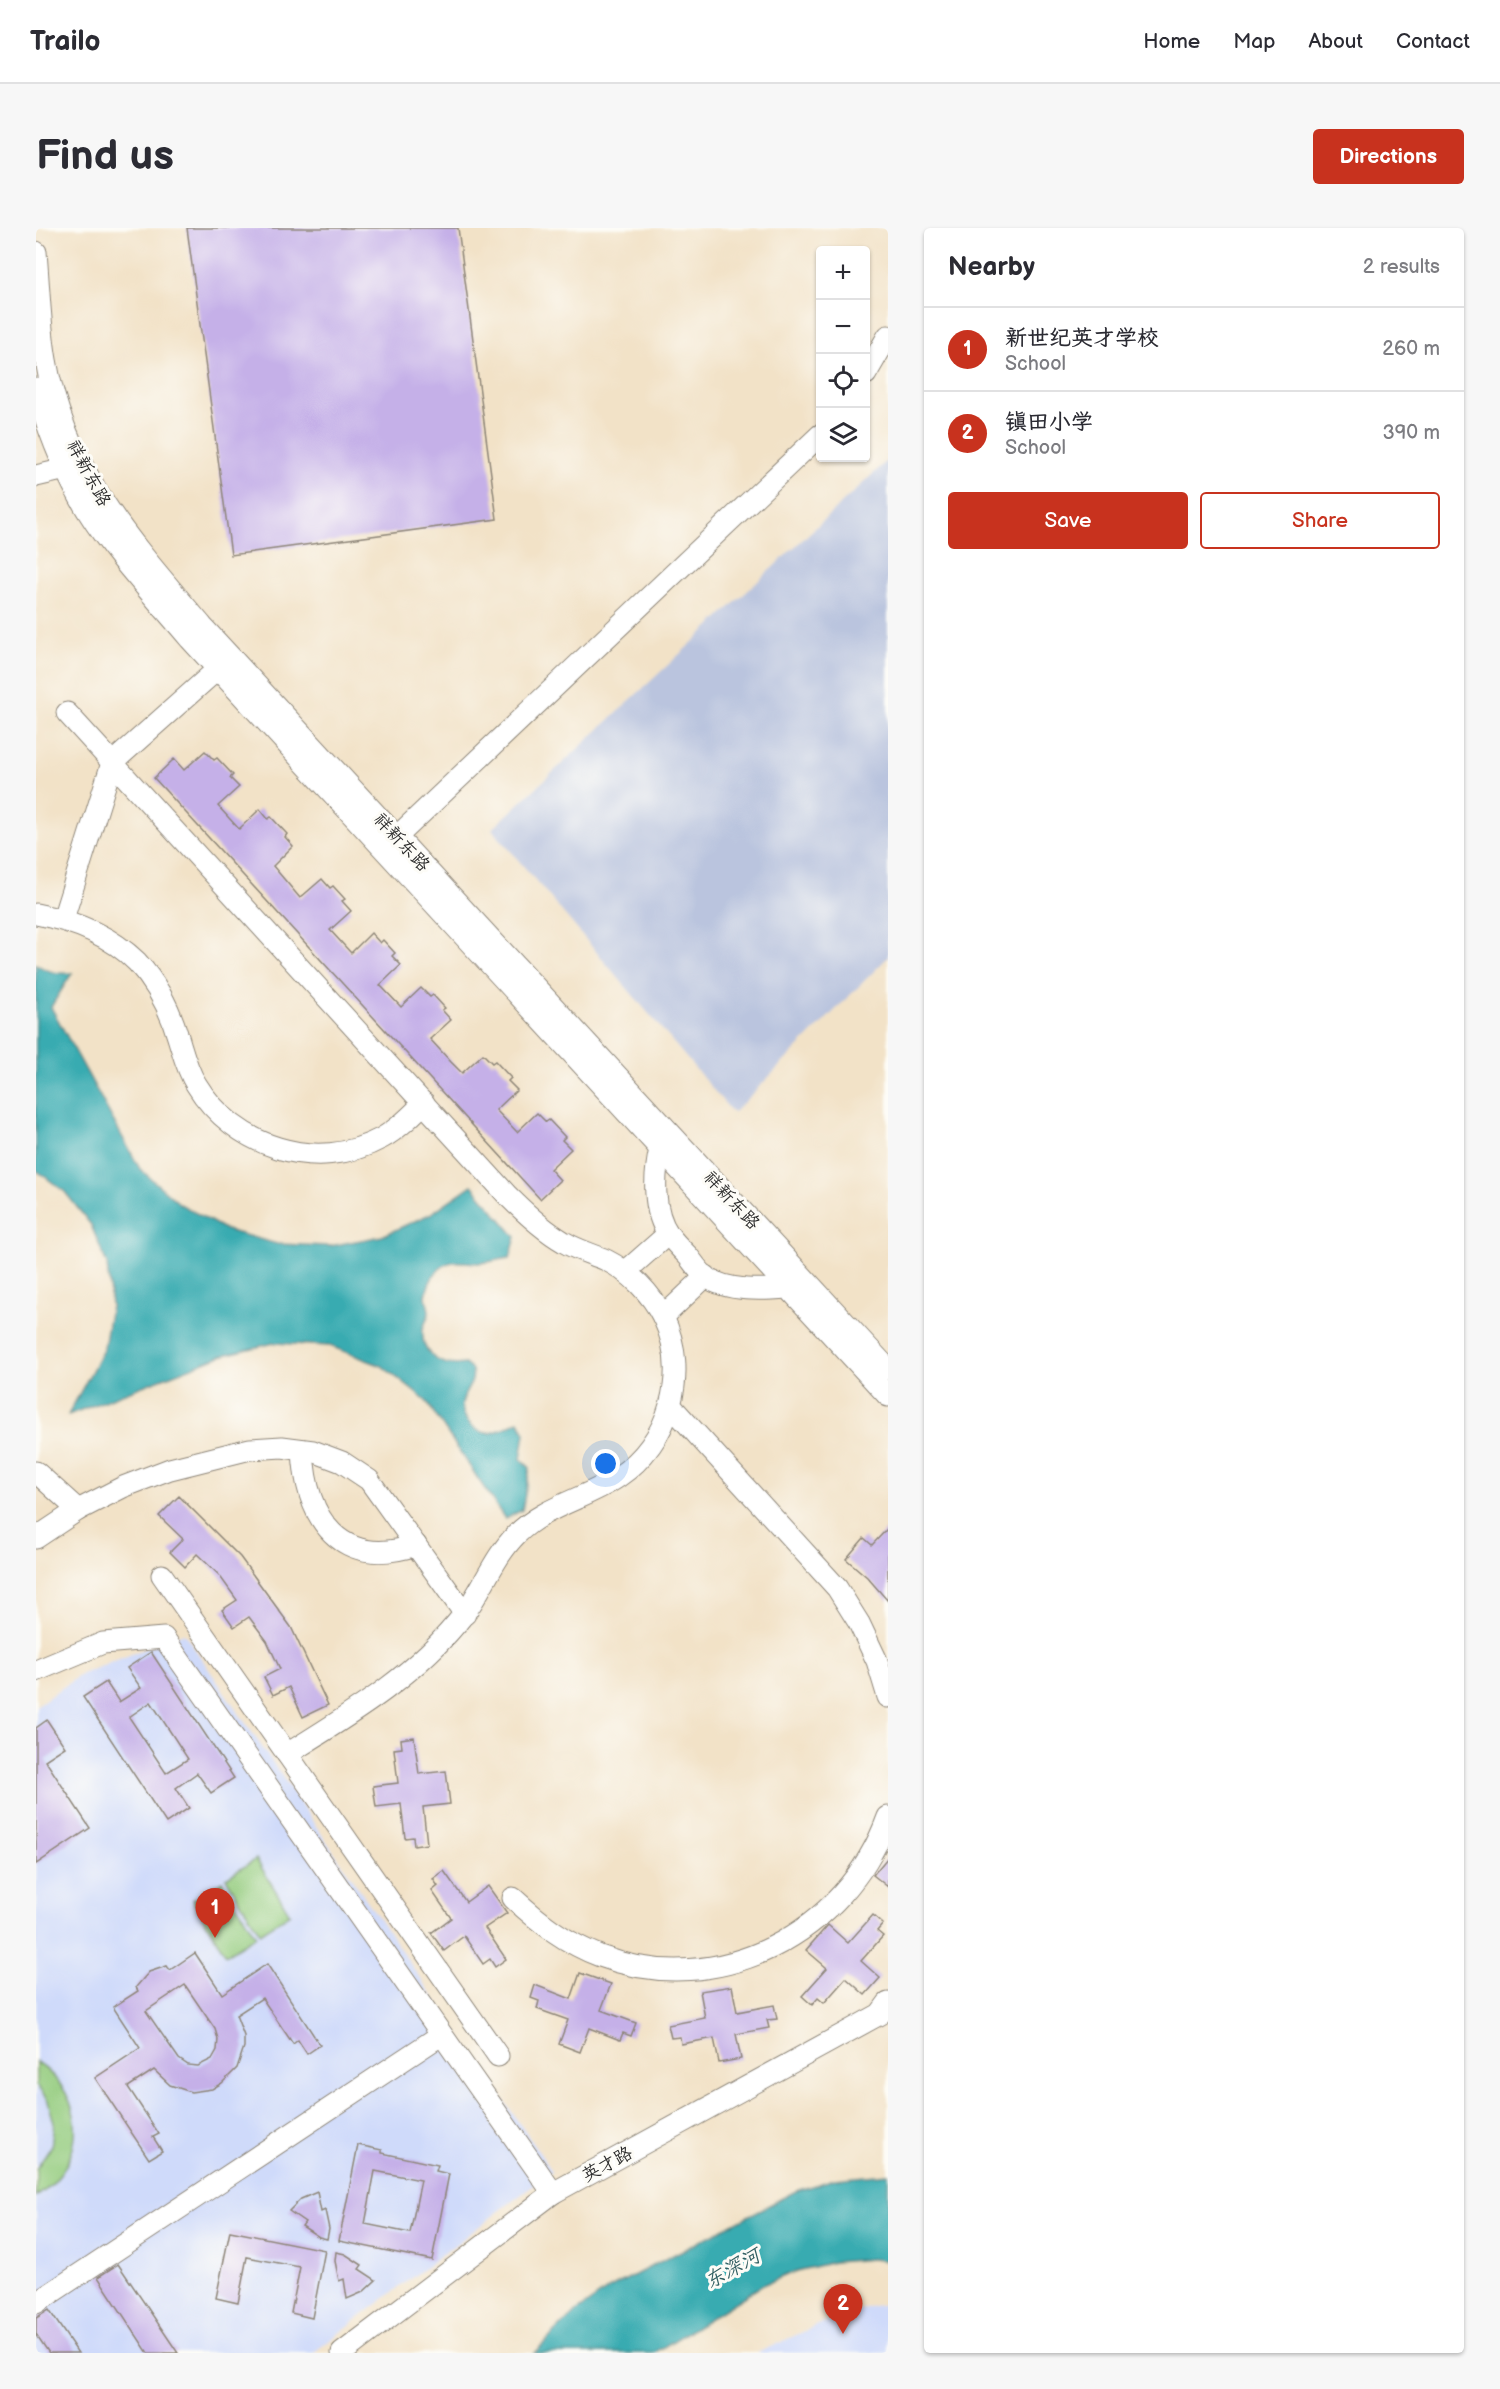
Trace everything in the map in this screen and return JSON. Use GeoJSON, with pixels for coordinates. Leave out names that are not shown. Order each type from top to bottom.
{"type":"FeatureCollection","features":[{"type":"Feature","properties":{"kind":"street","name":"祥新东路"},"geometry":{"type":"LineString","coordinates":[[36,252],[46,360],[56,401],[49,426]]}},
{"type":"Feature","properties":{"kind":"street"},"geometry":{"type":"LineString","coordinates":[[870,367],[888,336]]}},
{"type":"Feature","properties":{"kind":"street","name":"祥新东路"},"geometry":{"type":"LineString","coordinates":[[36,388],[49,426],[74,468],[87,510],[116,551],[225,663],[390,843],[888,1369]]}},
{"type":"Feature","properties":{"kind":"street"},"geometry":{"type":"LineString","coordinates":[[390,843],[816,439]]}},
{"type":"Feature","properties":{"kind":"street"},"geometry":{"type":"LineString","coordinates":[[36,476],[74,468]]}},
{"type":"Feature","properties":{"kind":"street"},"geometry":{"type":"LineString","coordinates":[[63,919],[112,763],[225,663]]}},
{"type":"Feature","properties":{"kind":"street"},"geometry":{"type":"LineString","coordinates":[[67,713],[525,1213],[564,1242],[606,1260],[625,1272],[646,1292],[663,1317],[673,1346],[676,1376],[671,1406],[659,1434],[641,1458],[618,1477],[535,1519],[516,1534],[501,1553],[465,1614],[435,1647],[389,1686],[339,1722],[287,1754]]}},
{"type":"Feature","properties":{"kind":"street","name":"祥新东路"},"geometry":{"type":"LineString","coordinates":[[390,843],[660,1149],[888,1396]]}},
{"type":"Feature","properties":{"kind":"street"},"geometry":{"type":"LineString","coordinates":[[36,914],[63,919],[90,928],[114,943],[136,962],[154,984],[169,1009],[184,1060],[195,1083],[209,1104],[227,1122],[250,1137],[275,1148],[302,1154],[347,1151],[382,1138],[404,1123],[424,1103]]}},
{"type":"Feature","properties":{"kind":"street"},"geometry":{"type":"LineString","coordinates":[[660,1149],[656,1192],[662,1221],[668,1234],[706,1276],[738,1287],[789,1288]]}},
{"type":"Feature","properties":{"kind":"street"},"geometry":{"type":"LineString","coordinates":[[625,1272],[668,1234]]}},
{"type":"Feature","properties":{"kind":"street"},"geometry":{"type":"LineString","coordinates":[[663,1317],[706,1276]]}},
{"type":"Feature","properties":{"kind":"street"},"geometry":{"type":"LineString","coordinates":[[671,1406],[837,1588],[864,1632],[877,1661],[888,1697]]}},
{"type":"Feature","properties":{"kind":"street"},"geometry":{"type":"LineString","coordinates":[[36,1538],[78,1510],[123,1487],[182,1466],[250,1449],[282,1447],[303,1450],[342,1462],[369,1480],[465,1614]]}},
{"type":"Feature","properties":{"kind":"street"},"geometry":{"type":"LineString","coordinates":[[303,1450],[304,1473],[310,1496],[320,1517],[334,1535],[352,1547],[373,1552],[395,1552],[416,1545]]}},
{"type":"Feature","properties":{"kind":"street"},"geometry":{"type":"LineString","coordinates":[[36,1472],[78,1510]]}},
{"type":"Feature","properties":{"kind":"street"},"geometry":{"type":"LineString","coordinates":[[162,1575],[498,2056]]}},
{"type":"Feature","properties":{"kind":"street"},"geometry":{"type":"LineString","coordinates":[[36,1671],[103,1643],[164,1638],[553,2193]]}},
{"type":"Feature","properties":{"kind":"street"},"geometry":{"type":"LineString","coordinates":[[513,1898],[539,1923],[569,1942],[601,1957],[670,1970],[706,1968],[740,1961],[773,1948],[804,1930],[831,1907],[855,1881],[874,1851],[888,1817]]}},
{"type":"Feature","properties":{"kind":"street","name":"英才路"},"geometry":{"type":"LineString","coordinates":[[342,2353],[553,2193],[880,2014],[888,2003]]}},
{"type":"Feature","properties":{"kind":"street"},"geometry":{"type":"LineString","coordinates":[[36,2303],[441,2035]]}},
{"type":"Feature","properties":{"kind":"shaded area"},"geometry":{"type":"Polygon","coordinates":[[[888,460],[888,957],[733,1113],[492,829],[888,460]]]}},
{"type":"Feature","properties":{"kind":"shaded area"},"geometry":{"type":"Polygon","coordinates":[[[184,1633],[552,2171],[313,2353],[36,2353],[36,1706],[82,1674],[184,1633]]]}},
{"type":"Feature","properties":{"kind":"shaded area"},"geometry":{"type":"Polygon","coordinates":[[[888,2304],[888,2353],[757,2353],[838,2316],[888,2304]]]}},
{"type":"Feature","properties":{"kind":"green space"},"geometry":{"type":"Polygon","coordinates":[[[256,1859],[290,1914],[260,1933],[226,1878],[256,1859]]]}},
{"type":"Feature","properties":{"kind":"green space"},"geometry":{"type":"Polygon","coordinates":[[[222,1881],[256,1936],[226,1955],[192,1900],[222,1881]]]}},
{"type":"Feature","properties":{"kind":"green space"},"geometry":{"type":"Polygon","coordinates":[[[36,2062],[53,2076],[66,2093],[73,2111],[75,2130],[73,2148],[65,2166],[53,2183],[36,2197],[36,2169],[51,2147],[54,2123],[48,2101],[36,2085],[36,2062]]]}},
{"type":"Feature","properties":{"kind":"water"},"geometry":{"type":"Polygon","coordinates":[[[36,964],[53,972],[72,973],[51,1007],[140,1169],[180,1204],[226,1230],[277,1244],[330,1246],[382,1236],[430,1214],[472,1185],[516,1237],[510,1258],[482,1263],[455,1262],[446,1264],[439,1270],[427,1290],[426,1299],[429,1312],[423,1329],[423,1338],[425,1346],[434,1358],[448,1364],[465,1364],[472,1370],[471,1383],[462,1406],[465,1417],[472,1427],[482,1432],[492,1433],[519,1421],[525,1433],[521,1459],[530,1468],[522,1510],[505,1519],[426,1401],[382,1366],[330,1346],[274,1343],[220,1356],[68,1415],[104,1348],[111,1306],[107,1264],[91,1225],[65,1192],[36,1170],[36,964]]]}},
{"type":"Feature","properties":{"kind":"water","name":"东深河"},"geometry":{"type":"Polygon","coordinates":[[[888,2174],[888,2261],[872,2259],[834,2262],[796,2271],[761,2286],[654,2353],[534,2353],[574,2314],[610,2288],[796,2191],[834,2179],[888,2174]]]}},
{"type":"Feature","properties":{"kind":"building"},"geometry":{"type":"Polygon","coordinates":[[[187,228],[458,228],[497,519],[231,555],[187,228]]]}},
{"type":"Feature","properties":{"kind":"building"},"geometry":{"type":"Polygon","coordinates":[[[205,751],[214,760],[217,758],[233,775],[230,778],[239,787],[218,806],[239,829],[260,809],[268,819],[271,817],[287,834],[285,837],[293,846],[273,866],[300,898],[322,879],[330,888],[333,886],[345,899],[342,901],[351,911],[330,930],[351,953],[371,933],[380,943],[383,940],[395,953],[392,956],[401,965],[380,985],[401,1007],[421,988],[430,997],[433,995],[445,1008],[442,1010],[451,1020],[430,1039],[451,1062],[462,1073],[483,1054],[492,1063],[495,1061],[511,1078],[508,1081],[517,1090],[496,1110],[517,1132],[537,1113],[546,1122],[549,1120],[565,1137],[562,1140],[571,1149],[550,1169],[560,1180],[540,1199],[154,778],[174,759],[184,770],[205,751]]]}},
{"type":"Feature","properties":{"kind":"building"},"geometry":{"type":"Polygon","coordinates":[[[179,1496],[240,1557],[291,1627],[328,1705],[303,1717],[289,1687],[273,1695],[264,1677],[280,1669],[267,1641],[249,1617],[234,1627],[222,1610],[237,1600],[219,1575],[197,1554],[185,1567],[170,1552],[183,1539],[159,1516],[179,1496]]]}},
{"type":"Feature","properties":{"kind":"building"},"geometry":{"type":"Polygon","coordinates":[[[888,1528],[888,1601],[867,1577],[846,1559],[864,1538],[872,1545],[888,1528]]]}},
{"type":"Feature","properties":{"kind":"building"},"geometry":{"type":"Polygon","coordinates":[[[151,1652],[234,1778],[211,1793],[197,1773],[176,1788],[189,1808],[166,1823],[83,1697],[106,1682],[119,1702],[141,1688],[127,1668],[151,1652]],[[151,1702],[129,1717],[166,1773],[188,1759],[151,1702]]]}},
{"type":"Feature","properties":{"kind":"building"},"geometry":{"type":"Polygon","coordinates":[[[47,1720],[65,1747],[45,1760],[90,1828],[36,1864],[36,1728],[47,1720]]]}},
{"type":"Feature","properties":{"kind":"building"},"geometry":{"type":"Polygon","coordinates":[[[414,1737],[419,1774],[446,1771],[450,1804],[423,1807],[427,1844],[414,1846],[413,1837],[405,1838],[401,1804],[376,1807],[373,1786],[398,1783],[394,1749],[402,1748],[401,1739],[414,1737]]]}},
{"type":"Feature","properties":{"kind":"building"},"geometry":{"type":"Polygon","coordinates":[[[888,1857],[888,1887],[873,1875],[888,1857]]]}},
{"type":"Feature","properties":{"kind":"building"},"geometry":{"type":"Polygon","coordinates":[[[444,1871],[466,1902],[488,1886],[507,1913],[485,1928],[506,1959],[495,1967],[490,1959],[483,1964],[464,1936],[444,1951],[431,1933],[451,1918],[432,1891],[438,1886],[433,1879],[444,1871]]]}},
{"type":"Feature","properties":{"kind":"building"},"geometry":{"type":"Polygon","coordinates":[[[873,1915],[883,1924],[877,1931],[883,1936],[861,1961],[880,1978],[865,1995],[846,1978],[824,2003],[818,1998],[812,2005],[802,1996],[827,1968],[806,1950],[828,1925],[848,1943],[873,1915]]]}},
{"type":"Feature","properties":{"kind":"building"},"geometry":{"type":"Polygon","coordinates":[[[195,1953],[222,1994],[267,1964],[320,2045],[307,2054],[298,2040],[293,2044],[262,1998],[236,2015],[244,2036],[244,2047],[237,2068],[222,2083],[212,2089],[191,2092],[170,2085],[154,2070],[128,2087],[159,2134],[153,2137],[162,2151],[149,2159],[95,2078],[140,2048],[113,2007],[138,1991],[136,1987],[149,1972],[167,1966],[170,1970],[195,1953]],[[185,1985],[146,2011],[179,2059],[188,2065],[198,2066],[212,2059],[217,2050],[218,2039],[215,2029],[185,1985]]]}},
{"type":"Feature","properties":{"kind":"building"},"geometry":{"type":"Polygon","coordinates":[[[580,1973],[611,1984],[601,2010],[636,2023],[631,2036],[623,2033],[620,2040],[589,2028],[580,2052],[559,2044],[568,2020],[537,2009],[539,2001],[531,1998],[535,1985],[571,1999],[580,1973]]]}},
{"type":"Feature","properties":{"kind":"building"},"geometry":{"type":"Polygon","coordinates":[[[732,1986],[737,2012],[774,2005],[777,2019],[767,2020],[769,2028],[736,2034],[741,2059],[719,2063],[714,2038],[681,2044],[680,2037],[671,2038],[668,2025],[705,2018],[700,1991],[732,1986]]]}},
{"type":"Feature","properties":{"kind":"building"},"geometry":{"type":"Polygon","coordinates":[[[358,2145],[382,2150],[382,2153],[438,2165],[436,2171],[449,2174],[432,2260],[339,2241],[358,2145]],[[375,2171],[365,2224],[410,2233],[421,2180],[375,2171]]]}},
{"type":"Feature","properties":{"kind":"building"},"geometry":{"type":"Polygon","coordinates":[[[317,2192],[321,2212],[325,2210],[329,2229],[327,2239],[319,2237],[302,2226],[305,2222],[289,2211],[301,2199],[317,2192]]]}},
{"type":"Feature","properties":{"kind":"building"},"geometry":{"type":"Polygon","coordinates":[[[230,2231],[325,2250],[312,2318],[291,2313],[300,2267],[247,2257],[238,2303],[216,2298],[230,2231]]]}},
{"type":"Feature","properties":{"kind":"building"},"geometry":{"type":"Polygon","coordinates":[[[336,2252],[345,2254],[362,2265],[359,2269],[376,2280],[363,2292],[347,2299],[344,2279],[339,2281],[335,2261],[336,2252]]]}},
{"type":"Feature","properties":{"kind":"building"},"geometry":{"type":"Polygon","coordinates":[[[118,2264],[178,2353],[148,2353],[98,2277],[118,2264]]]}},
{"type":"Feature","properties":{"kind":"building"},"geometry":{"type":"Polygon","coordinates":[[[49,2310],[78,2353],[49,2353],[36,2334],[36,2318],[49,2310]]]}},
{"type":"Feature","properties":{"kind":"place","name":"新世纪英才学校"},"geometry":{"type":"Point","coordinates":[215,1938]}},
{"type":"Feature","properties":{"kind":"place","name":"镇田小学"},"geometry":{"type":"Point","coordinates":[843,2334]}}]}
